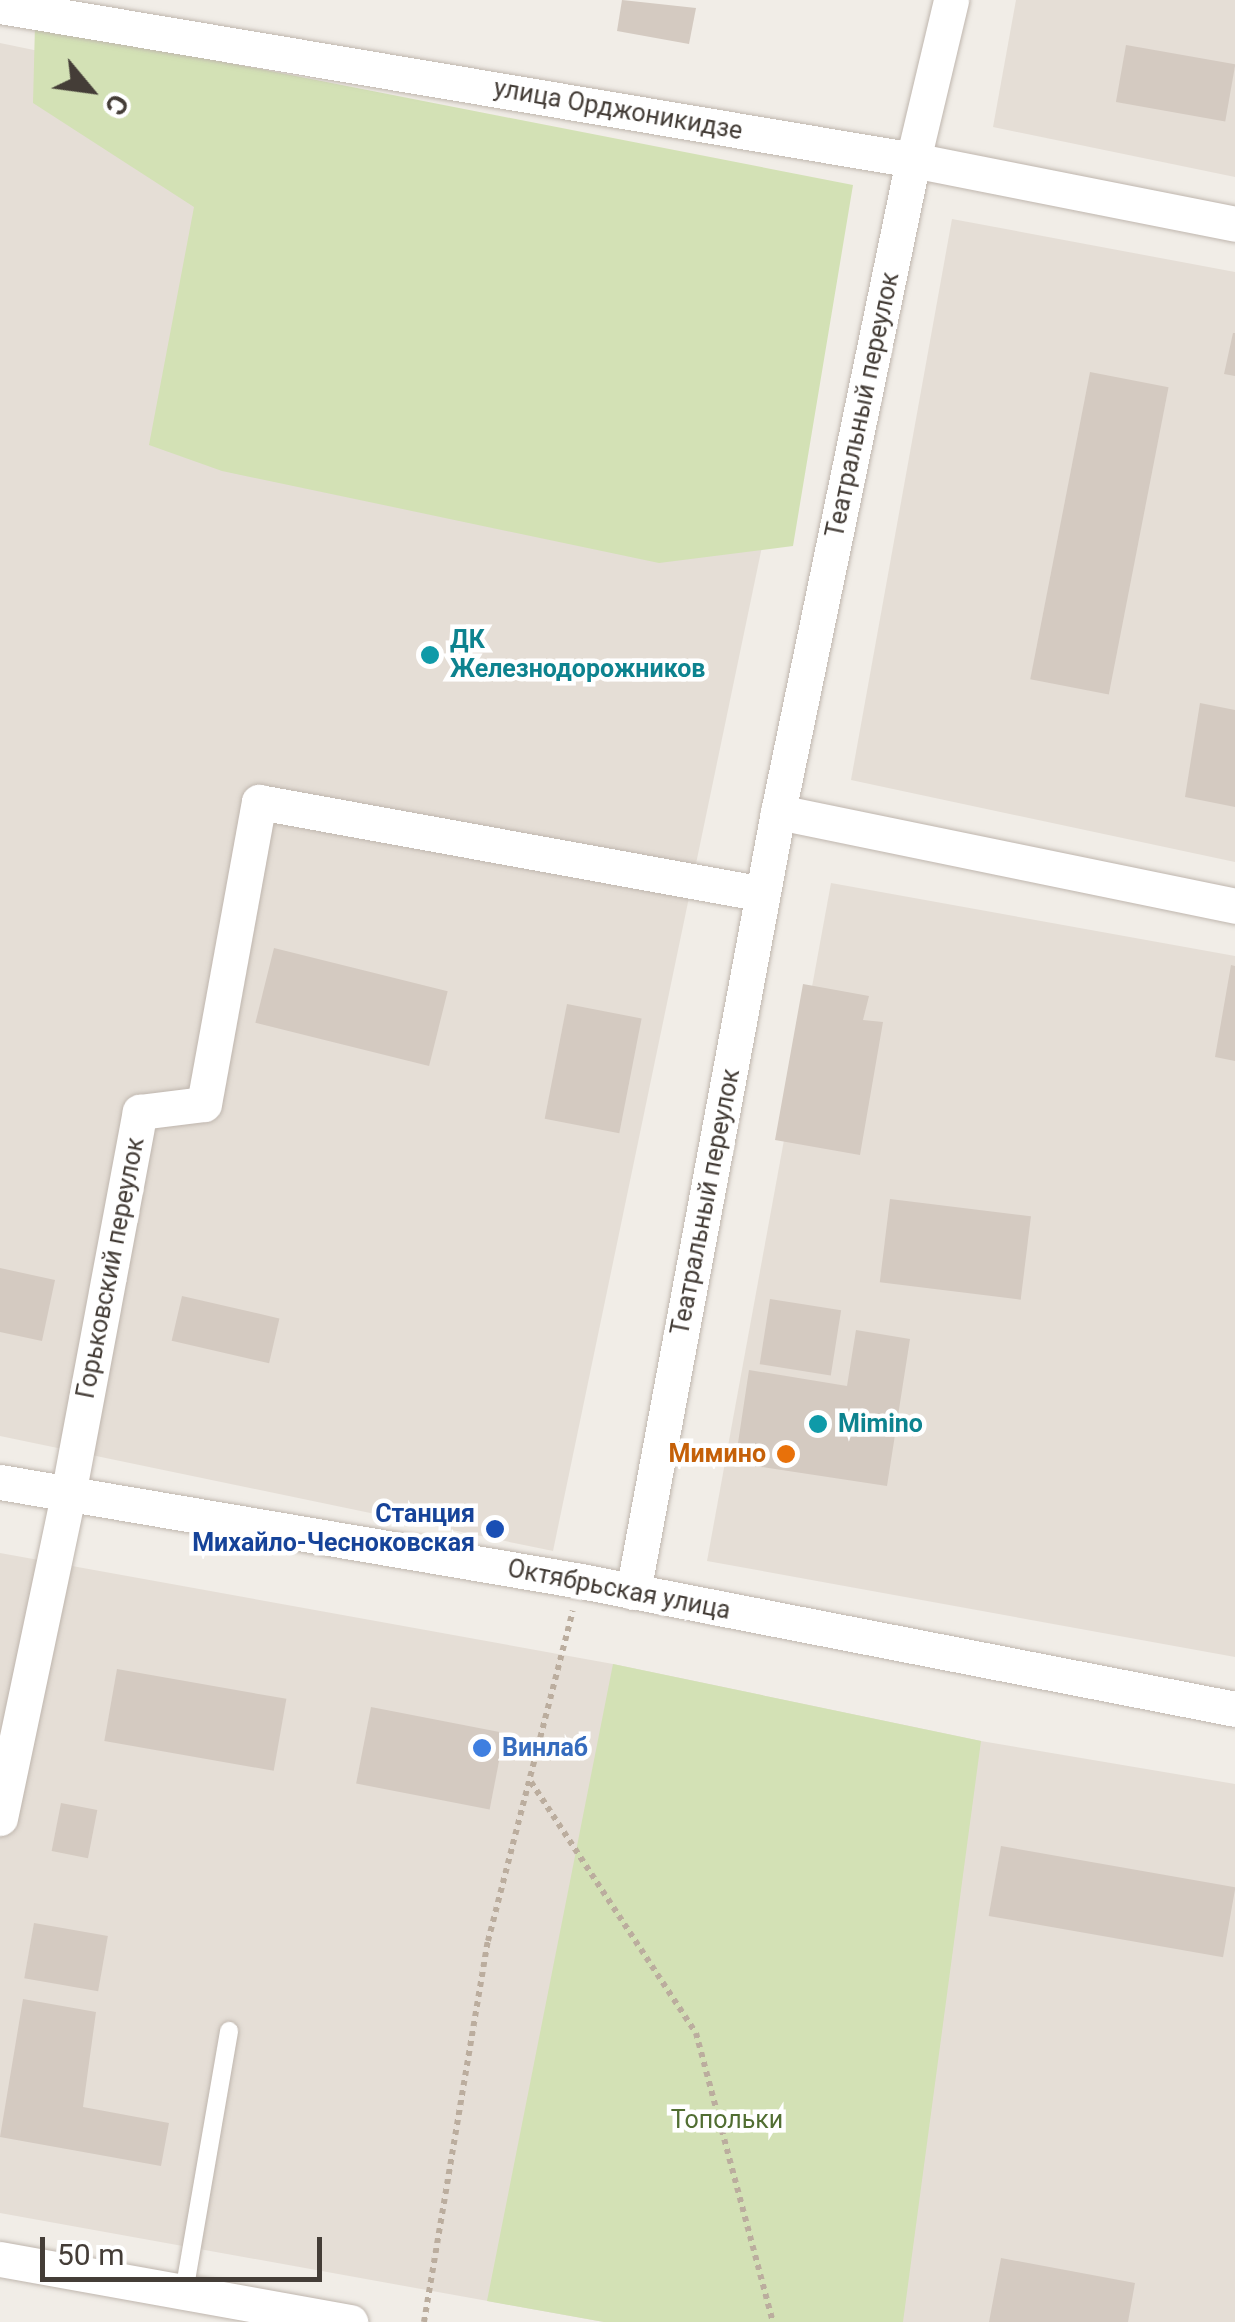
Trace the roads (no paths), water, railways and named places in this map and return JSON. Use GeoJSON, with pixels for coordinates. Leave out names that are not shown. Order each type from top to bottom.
{"type":"FeatureCollection","features":[{"type":"Feature","properties":{"kind":"street","name":"Театральный переулок"},"geometry":{"type":"LineString","coordinates":[[633,1592],[778,812],[913,160],[952,0]]}},
{"type":"Feature","properties":{"kind":"street","name":"улица Орджоникидзе"},"geometry":{"type":"LineString","coordinates":[[0,6],[913,160],[1235,224]]}},
{"type":"Feature","properties":{"kind":"street","name":"Горьковский переулок"},"geometry":{"type":"LineString","coordinates":[[0,1818],[68,1495],[140,1112],[204,1104],[260,802],[763,894]]}},
{"type":"Feature","properties":{"kind":"street"},"geometry":{"type":"LineString","coordinates":[[778,812],[1235,906]]}},
{"type":"Feature","properties":{"kind":"street","name":"Октябрьская улица"},"geometry":{"type":"LineString","coordinates":[[0,1482],[581,1581],[1235,1709]]}},
{"type":"Feature","properties":{"kind":"street"},"geometry":{"type":"LineString","coordinates":[[0,2259],[350,2322]]}},
{"type":"Feature","properties":{"kind":"lane"},"geometry":{"type":"LineString","coordinates":[[184,2292],[229,2031]]}},
{"type":"Feature","properties":{"kind":"place","name":"ДК Железнодорожников"},"geometry":{"type":"Point","coordinates":[430,655]}},
{"type":"Feature","properties":{"kind":"place","name":"Mimino"},"geometry":{"type":"Point","coordinates":[818,1424]}},
{"type":"Feature","properties":{"kind":"place","name":"Мимино"},"geometry":{"type":"Point","coordinates":[786,1454]}},
{"type":"Feature","properties":{"kind":"place","name":"Станция Михайло-Чесноковская"},"geometry":{"type":"Point","coordinates":[495,1529]}},
{"type":"Feature","properties":{"kind":"place","name":"Винлаб"},"geometry":{"type":"Point","coordinates":[482,1748]}},
{"type":"Feature","properties":{"kind":"park label","name":"Топольки"},"geometry":{"type":"Point","coordinates":[727,2120]}}]}
